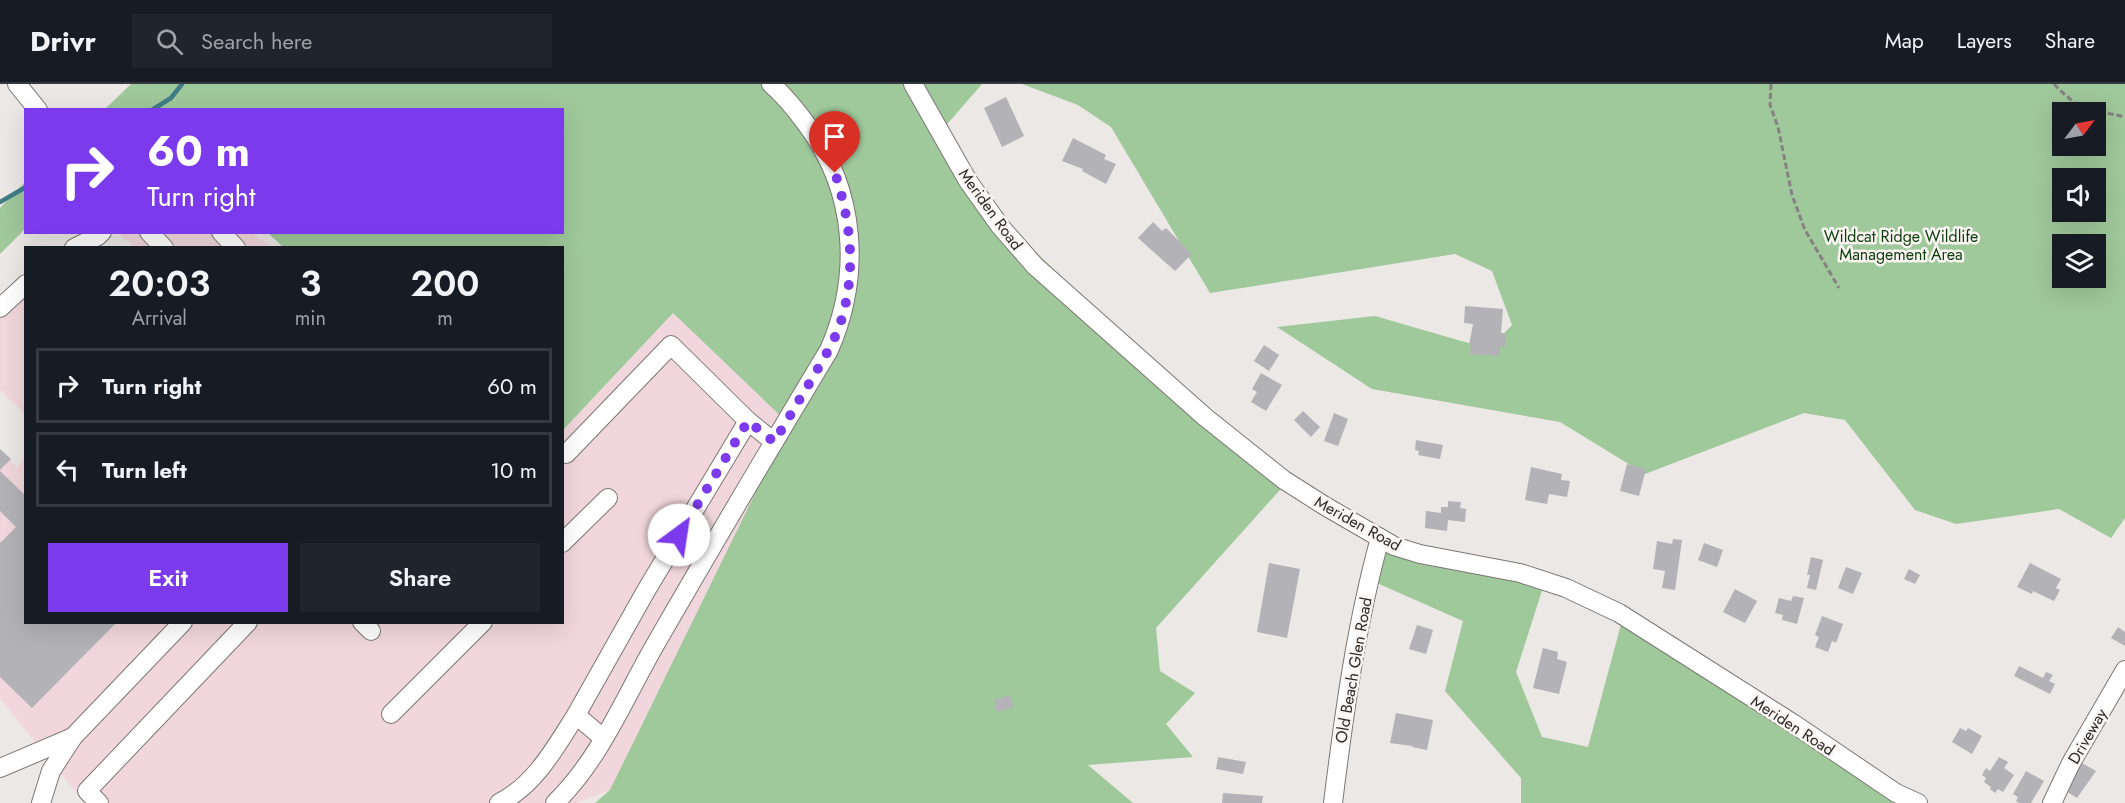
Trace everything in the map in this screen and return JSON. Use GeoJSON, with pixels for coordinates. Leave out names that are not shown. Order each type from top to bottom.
{"type":"FeatureCollection","features":[{"type":"Feature","properties":{"kind":"street"},"geometry":{"type":"LineString","coordinates":[[17,84],[36,108]]}},
{"type":"Feature","properties":{"kind":"street"},"geometry":{"type":"LineString","coordinates":[[555,803],[579,778],[603,738],[829,350],[837,331],[849,282],[851,238],[842,194],[829,160],[815,136],[781,92],[771,84]]}},
{"type":"Feature","properties":{"kind":"street","name":"Meriden Road"},"geometry":{"type":"LineString","coordinates":[[913,84],[968,181],[1000,226],[1035,266],[1205,417],[1284,480],[1394,546],[1420,554],[1520,573],[1566,588],[1619,613],[1794,724],[1896,793],[1918,803]]}},
{"type":"Feature","properties":{"kind":"street"},"geometry":{"type":"LineString","coordinates":[[78,246],[100,234]]}},
{"type":"Feature","properties":{"kind":"street"},"geometry":{"type":"LineString","coordinates":[[152,234],[162,246]]}},
{"type":"Feature","properties":{"kind":"street"},"geometry":{"type":"LineString","coordinates":[[223,234],[234,246]]}},
{"type":"Feature","properties":{"kind":"street"},"geometry":{"type":"LineString","coordinates":[[0,308],[24,286]]}},
{"type":"Feature","properties":{"kind":"street"},"geometry":{"type":"LineString","coordinates":[[566,454],[671,345],[748,421],[774,442]]}},
{"type":"Feature","properties":{"kind":"street"},"geometry":{"type":"LineString","coordinates":[[499,803],[530,780],[552,754],[647,589],[748,421]]}},
{"type":"Feature","properties":{"kind":"street"},"geometry":{"type":"LineString","coordinates":[[564,541],[608,498]]}},
{"type":"Feature","properties":{"kind":"street","name":"Old Beach Glen Road"},"geometry":{"type":"LineString","coordinates":[[1333,803],[1344,714],[1370,573],[1380,538]]}},
{"type":"Feature","properties":{"kind":"street"},"geometry":{"type":"LineString","coordinates":[[41,803],[51,771],[73,737],[181,624]]}},
{"type":"Feature","properties":{"kind":"street"},"geometry":{"type":"LineString","coordinates":[[99,803],[87,791],[246,624]]}},
{"type":"Feature","properties":{"kind":"street"},"geometry":{"type":"LineString","coordinates":[[391,714],[481,624]]}},
{"type":"Feature","properties":{"kind":"street","name":"Driveway"},"geometry":{"type":"LineString","coordinates":[[2052,803],[2071,763],[2125,670]]}},
{"type":"Feature","properties":{"kind":"street"},"geometry":{"type":"LineString","coordinates":[[576,715],[603,738]]}},
{"type":"Feature","properties":{"kind":"street"},"geometry":{"type":"LineString","coordinates":[[0,768],[73,737]]}},
{"type":"Feature","properties":{"kind":"path"},"geometry":{"type":"LineString","coordinates":[[1771,84],[1770,105],[1778,127],[1792,195],[1805,230],[1839,288]]}},
{"type":"Feature","properties":{"kind":"path"},"geometry":{"type":"LineString","coordinates":[[2054,84],[2071,101],[2085,110],[2125,117]]}},
{"type":"Feature","properties":{"kind":"shaded area"},"geometry":{"type":"Polygon","coordinates":[[[253,234],[270,246],[133,246],[121,235],[253,234]]]}},
{"type":"Feature","properties":{"kind":"shaded area"},"geometry":{"type":"Polygon","coordinates":[[[24,288],[24,413],[0,390],[0,313],[24,288]]]}},
{"type":"Feature","properties":{"kind":"shaded area"},"geometry":{"type":"Polygon","coordinates":[[[673,313],[789,424],[610,790],[576,803],[85,803],[0,699],[0,450],[17,467],[24,459],[24,624],[564,624],[564,429],[673,313]]]}},
{"type":"Feature","properties":{"kind":"green space"},"geometry":{"type":"Polygon","coordinates":[[[131,84],[982,84],[942,130],[992,210],[1187,397],[1287,482],[1156,628],[1160,671],[1195,693],[1166,724],[1193,757],[1088,765],[1133,803],[595,803],[610,790],[789,424],[673,313],[564,429],[564,246],[282,246],[269,234],[564,234],[564,108],[106,108],[131,84]]]}},
{"type":"Feature","properties":{"kind":"green space","name":"Wildcat Ridge Wildlife Management Area"},"geometry":{"type":"Polygon","coordinates":[[[1022,84],[2125,84],[2125,518],[2111,538],[2059,509],[1956,524],[1915,510],[1845,420],[1804,413],[1645,474],[1560,422],[1372,389],[1277,327],[1375,316],[1489,349],[1512,325],[1492,271],[1455,254],[1210,293],[1111,127],[1078,105],[1022,84]]]}},
{"type":"Feature","properties":{"kind":"green space"},"geometry":{"type":"Polygon","coordinates":[[[24,183],[24,230],[0,254],[0,208],[24,183]]]}},
{"type":"Feature","properties":{"kind":"green space"},"geometry":{"type":"Polygon","coordinates":[[[1383,542],[1545,581],[1516,672],[1542,737],[1588,747],[1623,617],[1916,803],[1521,803],[1521,778],[1445,691],[1463,621],[1370,580],[1383,542]]]}},
{"type":"Feature","properties":{"kind":"building"},"geometry":{"type":"Polygon","coordinates":[[[1006,97],[1024,136],[1002,147],[984,108],[1006,97]]]}},
{"type":"Feature","properties":{"kind":"building"},"geometry":{"type":"Polygon","coordinates":[[[1073,138],[1106,155],[1104,159],[1116,164],[1106,184],[1082,171],[1083,169],[1062,161],[1073,138]]]}},
{"type":"Feature","properties":{"kind":"building"},"geometry":{"type":"Polygon","coordinates":[[[1153,222],[1162,231],[1166,228],[1192,254],[1175,271],[1138,238],[1153,222]]]}},
{"type":"Feature","properties":{"kind":"building"},"geometry":{"type":"Polygon","coordinates":[[[1465,306],[1503,309],[1501,333],[1506,333],[1505,347],[1500,347],[1500,356],[1470,354],[1471,345],[1469,345],[1473,324],[1464,323],[1465,306]]]}},
{"type":"Feature","properties":{"kind":"building"},"geometry":{"type":"Polygon","coordinates":[[[1264,345],[1279,355],[1269,371],[1254,361],[1264,345]]]}},
{"type":"Feature","properties":{"kind":"building"},"geometry":{"type":"Polygon","coordinates":[[[1261,373],[1282,385],[1266,411],[1251,402],[1257,392],[1252,389],[1261,373]]]}},
{"type":"Feature","properties":{"kind":"building"},"geometry":{"type":"Polygon","coordinates":[[[1303,411],[1320,427],[1311,437],[1294,420],[1303,411]]]}},
{"type":"Feature","properties":{"kind":"building"},"geometry":{"type":"Polygon","coordinates":[[[1334,413],[1348,419],[1338,446],[1324,441],[1334,413]]]}},
{"type":"Feature","properties":{"kind":"building"},"geometry":{"type":"Polygon","coordinates":[[[1416,440],[1443,445],[1440,459],[1418,455],[1419,451],[1415,450],[1416,440]]]}},
{"type":"Feature","properties":{"kind":"building"},"geometry":{"type":"Polygon","coordinates":[[[0,449],[11,459],[0,470],[0,449]]]}},
{"type":"Feature","properties":{"kind":"building"},"geometry":{"type":"Polygon","coordinates":[[[1627,464],[1646,469],[1639,496],[1620,491],[1627,464]]]}},
{"type":"Feature","properties":{"kind":"building"},"geometry":{"type":"Polygon","coordinates":[[[1531,467],[1562,474],[1561,480],[1570,481],[1567,497],[1549,494],[1547,504],[1525,500],[1531,467]]]}},
{"type":"Feature","properties":{"kind":"building"},"geometry":{"type":"Polygon","coordinates":[[[0,471],[24,494],[24,624],[115,624],[32,708],[0,677],[0,543],[16,527],[0,511],[0,471]]]}},
{"type":"Feature","properties":{"kind":"building"},"geometry":{"type":"Polygon","coordinates":[[[1448,501],[1461,502],[1460,508],[1466,509],[1465,522],[1448,520],[1447,531],[1425,528],[1426,511],[1441,513],[1441,507],[1448,507],[1448,501]]]}},
{"type":"Feature","properties":{"kind":"building"},"geometry":{"type":"Polygon","coordinates":[[[1673,539],[1682,540],[1675,590],[1662,588],[1665,571],[1653,569],[1657,541],[1672,544],[1673,539]]]}},
{"type":"Feature","properties":{"kind":"building"},"geometry":{"type":"Polygon","coordinates":[[[1704,543],[1723,550],[1717,567],[1698,560],[1704,543]]]}},
{"type":"Feature","properties":{"kind":"building"},"geometry":{"type":"Polygon","coordinates":[[[1811,557],[1823,560],[1816,590],[1807,588],[1811,557]]]}},
{"type":"Feature","properties":{"kind":"building"},"geometry":{"type":"Polygon","coordinates":[[[1269,563],[1300,569],[1287,638],[1257,632],[1269,563]]]}},
{"type":"Feature","properties":{"kind":"building"},"geometry":{"type":"Polygon","coordinates":[[[2030,563],[2061,579],[2056,588],[2060,590],[2054,601],[2033,591],[2032,594],[2017,587],[2030,563]]]}},
{"type":"Feature","properties":{"kind":"building"},"geometry":{"type":"Polygon","coordinates":[[[1846,567],[1862,573],[1853,594],[1838,588],[1846,567]]]}},
{"type":"Feature","properties":{"kind":"building"},"geometry":{"type":"Polygon","coordinates":[[[1909,569],[1920,575],[1915,584],[1904,579],[1909,569]]]}},
{"type":"Feature","properties":{"kind":"building"},"geometry":{"type":"Polygon","coordinates":[[[1735,589],[1757,601],[1745,623],[1723,612],[1735,589]]]}},
{"type":"Feature","properties":{"kind":"building"},"geometry":{"type":"Polygon","coordinates":[[[1793,596],[1804,598],[1797,624],[1782,620],[1783,615],[1775,613],[1779,598],[1791,601],[1793,596]]]}},
{"type":"Feature","properties":{"kind":"building"},"geometry":{"type":"Polygon","coordinates":[[[1822,616],[1843,624],[1836,643],[1832,641],[1828,652],[1815,647],[1819,637],[1815,635],[1822,616]]]}},
{"type":"Feature","properties":{"kind":"building"},"geometry":{"type":"Polygon","coordinates":[[[1417,625],[1433,630],[1426,654],[1409,649],[1417,625]]]}},
{"type":"Feature","properties":{"kind":"building"},"geometry":{"type":"Polygon","coordinates":[[[2118,627],[2125,632],[2125,646],[2111,638],[2118,627]]]}},
{"type":"Feature","properties":{"kind":"building"},"geometry":{"type":"Polygon","coordinates":[[[1543,648],[1558,652],[1557,659],[1567,662],[1559,694],[1533,688],[1543,648]]]}},
{"type":"Feature","properties":{"kind":"building"},"geometry":{"type":"Polygon","coordinates":[[[2019,666],[2043,678],[2046,672],[2053,675],[2049,681],[2055,684],[2050,694],[2014,676],[2019,666]]]}},
{"type":"Feature","properties":{"kind":"building"},"geometry":{"type":"Polygon","coordinates":[[[1010,695],[1014,707],[997,712],[994,700],[1010,695]]]}},
{"type":"Feature","properties":{"kind":"building"},"geometry":{"type":"Polygon","coordinates":[[[1396,713],[1433,720],[1427,750],[1390,743],[1396,713]]]}},
{"type":"Feature","properties":{"kind":"building"},"geometry":{"type":"Polygon","coordinates":[[[1960,728],[1966,731],[1968,728],[1982,736],[1972,754],[1952,742],[1960,728]]]}},
{"type":"Feature","properties":{"kind":"building"},"geometry":{"type":"Polygon","coordinates":[[[1218,757],[1246,762],[1243,774],[1216,769],[1218,757]]]}},
{"type":"Feature","properties":{"kind":"building"},"geometry":{"type":"Polygon","coordinates":[[[1999,757],[2008,762],[2004,768],[2014,775],[2003,792],[1998,789],[1995,793],[1984,782],[1986,778],[1982,775],[1986,768],[1990,771],[1999,757]]]}},
{"type":"Feature","properties":{"kind":"building"},"geometry":{"type":"Polygon","coordinates":[[[2082,763],[2096,771],[2077,798],[2066,791],[2082,763]]]}},
{"type":"Feature","properties":{"kind":"building"},"geometry":{"type":"Polygon","coordinates":[[[2026,771],[2044,781],[2031,803],[2019,803],[2016,801],[2018,797],[2013,794],[2026,771]]]}},
{"type":"Feature","properties":{"kind":"building"},"geometry":{"type":"Polygon","coordinates":[[[1223,793],[1263,796],[1262,803],[1222,803],[1223,793]]]}},
{"type":"Feature","properties":{"kind":"waterway"},"geometry":{"type":"LineString","coordinates":[[155,108],[171,98],[182,84]]}},
{"type":"Feature","properties":{"kind":"waterway"},"geometry":{"type":"LineString","coordinates":[[0,202],[24,188]]}},
{"type":"Feature","properties":{"kind":"route"},"geometry":{"type":"LineString","coordinates":[[679,535],[748,421],[774,442],[829,350],[845,307],[851,268],[851,238],[835,173]]}}]}
